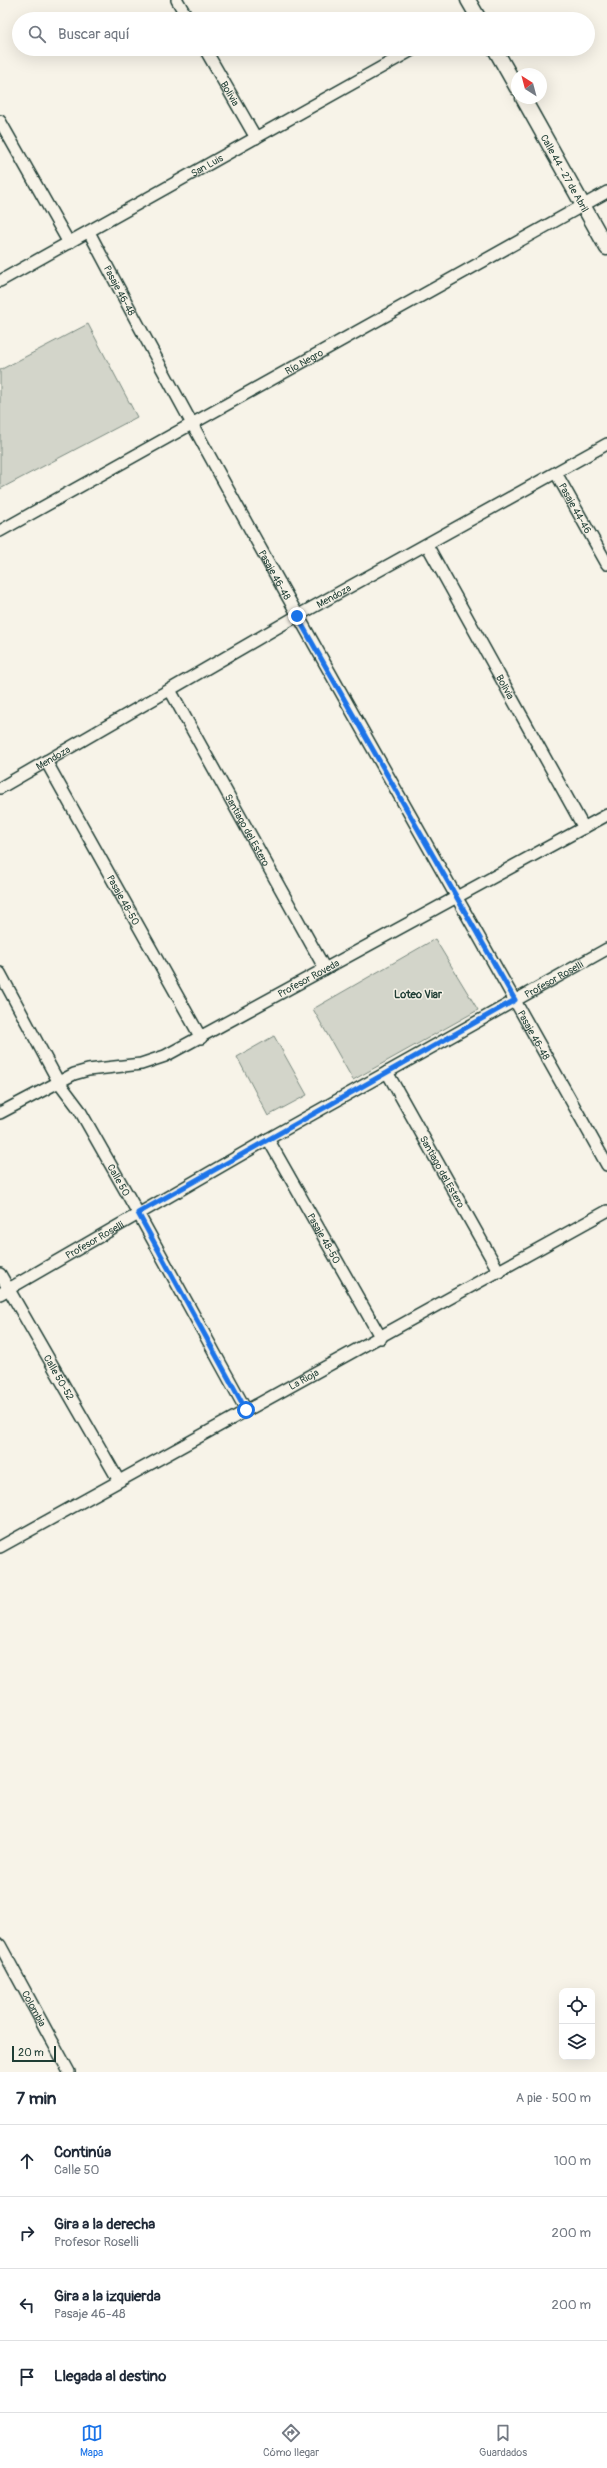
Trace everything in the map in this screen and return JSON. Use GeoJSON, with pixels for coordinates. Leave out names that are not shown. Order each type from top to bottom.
{"type":"FeatureCollection","features":[{"type":"Feature","properties":{"kind":"street"},"geometry":{"type":"LineString","coordinates":[[177,0],[184,12]]}},
{"type":"Feature","properties":{"kind":"street"},"geometry":{"type":"LineString","coordinates":[[468,0],[472,12]]}},
{"type":"Feature","properties":{"kind":"street","name":"Bolivia"},"geometry":{"type":"LineString","coordinates":[[209,56],[256,138]]}},
{"type":"Feature","properties":{"kind":"street","name":"San Luis"},"geometry":{"type":"LineString","coordinates":[[0,282],[402,56]]}},
{"type":"Feature","properties":{"kind":"street"},"geometry":{"type":"LineString","coordinates":[[499,56],[511,77]]}},
{"type":"Feature","properties":{"kind":"street","name":"Calle 44 - 27 de Abril"},"geometry":{"type":"LineString","coordinates":[[526,104],[607,248]]}},
{"type":"Feature","properties":{"kind":"street"},"geometry":{"type":"LineString","coordinates":[[0,121],[69,243]]}},
{"type":"Feature","properties":{"kind":"street","name":"Río Negro"},"geometry":{"type":"LineString","coordinates":[[0,531],[607,192]]}},
{"type":"Feature","properties":{"kind":"street","name":"Pasaje 46-48"},"geometry":{"type":"LineString","coordinates":[[89,232],[191,425],[297,616],[607,1165]]}},
{"type":"Feature","properties":{"kind":"street","name":"Mendoza"},"geometry":{"type":"LineString","coordinates":[[0,788],[297,616],[428,545],[607,444]]}},
{"type":"Feature","properties":{"kind":"street","name":"Pasaje 44-46"},"geometry":{"type":"LineString","coordinates":[[556,473],[607,564]]}},
{"type":"Feature","properties":{"kind":"street","name":"Bolivia"},"geometry":{"type":"LineString","coordinates":[[428,545],[584,828]]}},
{"type":"Feature","properties":{"kind":"street","name":"Santiago del Estero"},"geometry":{"type":"LineString","coordinates":[[170,690],[325,969]]}},
{"type":"Feature","properties":{"kind":"street","name":"Pasaje 48-50"},"geometry":{"type":"LineString","coordinates":[[46,761],[201,1038]]}},
{"type":"Feature","properties":{"kind":"street","name":"Profesor Roveda"},"geometry":{"type":"LineString","coordinates":[[0,1113],[58,1081],[88,1070],[141,1064],[165,1056],[201,1038],[325,969],[456,899],[607,815]]}},
{"type":"Feature","properties":{"kind":"street","name":"Profesor Roselli"},"geometry":{"type":"LineString","coordinates":[[4,1291],[268,1139],[607,949]]}},
{"type":"Feature","properties":{"kind":"street","name":"Calle 50"},"geometry":{"type":"LineString","coordinates":[[0,973],[58,1081],[79,1109],[138,1213],[246,1410]]}},
{"type":"Feature","properties":{"kind":"street","name":"Santiago del Estero"},"geometry":{"type":"LineString","coordinates":[[387,1072],[499,1272]]}},
{"type":"Feature","properties":{"kind":"street","name":"Pasaje 48-50"},"geometry":{"type":"LineString","coordinates":[[268,1139],[380,1338]]}},
{"type":"Feature","properties":{"kind":"street","name":"La Rioja"},"geometry":{"type":"LineString","coordinates":[[0,1546],[380,1338],[607,1211]]}},
{"type":"Feature","properties":{"kind":"street","name":"Calle 50-52"},"geometry":{"type":"LineString","coordinates":[[0,1274],[4,1291],[119,1481]]}},
{"type":"Feature","properties":{"kind":"street","name":"Colombia"},"geometry":{"type":"LineString","coordinates":[[0,1944],[69,2072]]}},
{"type":"Feature","properties":{"kind":"shaded area"},"geometry":{"type":"Polygon","coordinates":[[[88,324],[137,417],[0,489],[0,370],[88,324]]]}},
{"type":"Feature","properties":{"kind":"shaded area"},"geometry":{"type":"Polygon","coordinates":[[[435,939],[478,1010],[353,1080],[313,1009],[435,939]]]}},
{"type":"Feature","properties":{"kind":"shaded area"},"geometry":{"type":"Polygon","coordinates":[[[274,1036],[307,1095],[268,1116],[237,1057],[274,1036]]]}},
{"type":"Feature","properties":{"kind":"district","name":"Loteo Viar"},"geometry":{"type":"Point","coordinates":[418,994]}},
{"type":"Feature","properties":{"kind":"route"},"geometry":{"type":"LineString","coordinates":[[246,1410],[138,1213],[515,1000],[456,899],[297,616]]}}]}
